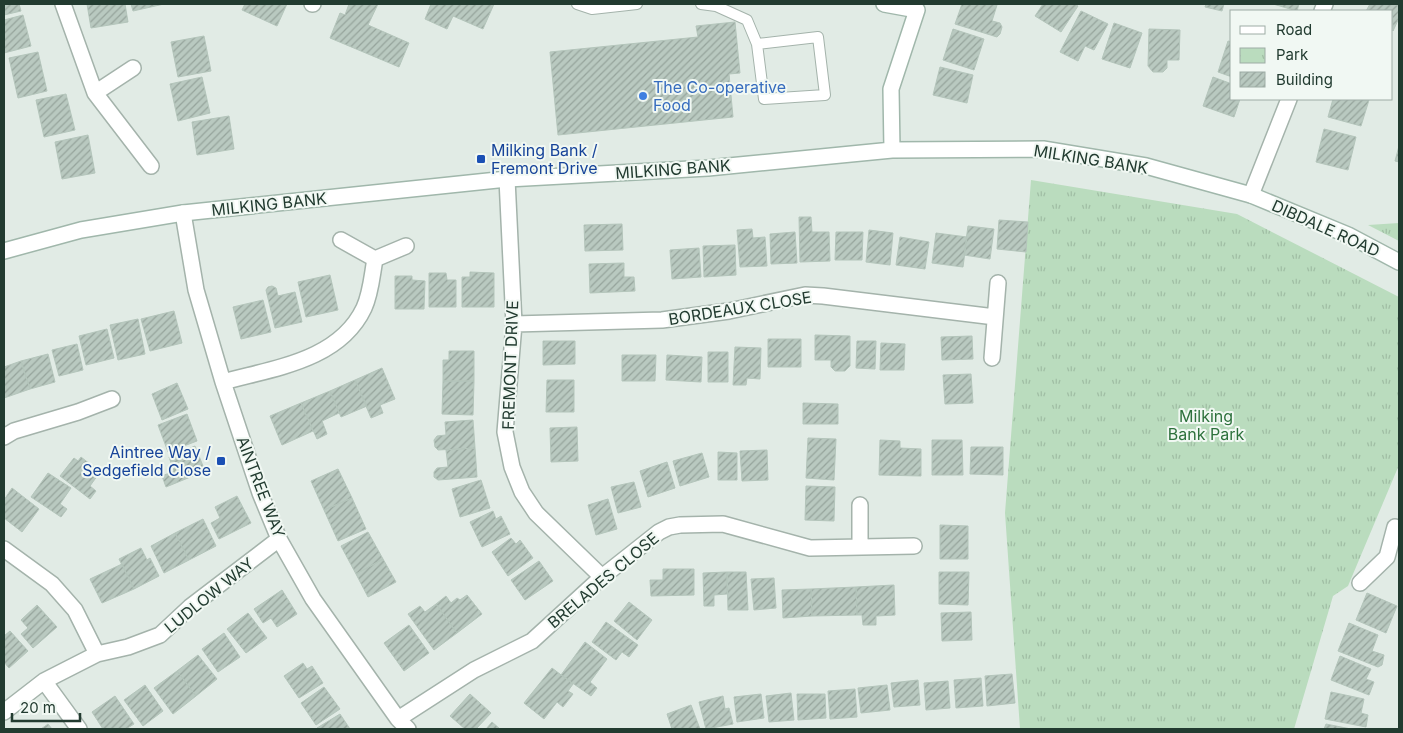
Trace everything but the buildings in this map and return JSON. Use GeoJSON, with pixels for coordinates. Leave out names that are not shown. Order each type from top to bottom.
{"type":"FeatureCollection","features":[{"type":"Feature","properties":{"kind":"street"},"geometry":{"type":"LineString","coordinates":[[62,4],[95,93],[151,166]]}},
{"type":"Feature","properties":{"kind":"street"},"geometry":{"type":"LineString","coordinates":[[884,4],[918,7],[891,89],[892,150]]}},
{"type":"Feature","properties":{"kind":"street"},"geometry":{"type":"LineString","coordinates":[[95,93],[133,68]]}},
{"type":"Feature","properties":{"kind":"street"},"geometry":{"type":"LineString","coordinates":[[1252,195],[1289,100]]}},
{"type":"Feature","properties":{"kind":"street","name":"MILKING BANK"},"geometry":{"type":"LineString","coordinates":[[4,251],[82,230],[183,213],[507,180],[708,168],[892,150],[1043,149],[1146,166],[1252,195]]}},
{"type":"Feature","properties":{"kind":"street","name":"FREMONT DRIVE"},"geometry":{"type":"LineString","coordinates":[[507,180],[514,324],[506,432],[512,467],[522,492],[536,513],[602,577]]}},
{"type":"Feature","properties":{"kind":"street","name":"DIBDALE ROAD"},"geometry":{"type":"LineString","coordinates":[[1252,195],[1348,235],[1399,262]]}},
{"type":"Feature","properties":{"kind":"street","name":"AINTREE WAY"},"geometry":{"type":"LineString","coordinates":[[183,213],[196,290],[223,382],[260,493],[279,539],[313,599],[403,724]]}},
{"type":"Feature","properties":{"kind":"street"},"geometry":{"type":"LineString","coordinates":[[341,240],[375,260]]}},
{"type":"Feature","properties":{"kind":"street"},"geometry":{"type":"LineString","coordinates":[[375,260],[406,246]]}},
{"type":"Feature","properties":{"kind":"street"},"geometry":{"type":"LineString","coordinates":[[223,382],[311,357],[331,346],[349,329],[364,308],[375,260]]}},
{"type":"Feature","properties":{"kind":"street"},"geometry":{"type":"LineString","coordinates":[[992,358],[998,283]]}},
{"type":"Feature","properties":{"kind":"street","name":"BORDEAUX CLOSE"},"geometry":{"type":"LineString","coordinates":[[514,324],[662,320],[729,311],[805,295],[995,317]]}},
{"type":"Feature","properties":{"kind":"street"},"geometry":{"type":"LineString","coordinates":[[4,437],[14,431],[112,400]]}},
{"type":"Feature","properties":{"kind":"street"},"geometry":{"type":"LineString","coordinates":[[860,505],[860,546]]}},
{"type":"Feature","properties":{"kind":"street","name":"BRELADES CLOSE"},"geometry":{"type":"LineString","coordinates":[[403,724],[474,670],[532,641],[602,577],[659,532],[669,527],[723,524],[810,548],[914,546]]}},
{"type":"Feature","properties":{"kind":"street"},"geometry":{"type":"LineString","coordinates":[[1360,582],[1393,561],[1395,527]]}},
{"type":"Feature","properties":{"kind":"street","name":"LUDLOW WAY"},"geometry":{"type":"LineString","coordinates":[[4,712],[44,681],[98,654],[128,647],[160,636],[190,607],[279,539]]}},
{"type":"Feature","properties":{"kind":"street"},"geometry":{"type":"LineString","coordinates":[[4,548],[52,584],[75,610],[98,654]]}},
{"type":"Feature","properties":{"kind":"street"},"geometry":{"type":"LineString","coordinates":[[44,681],[79,729]]}},
{"type":"Feature","properties":{"kind":"lane"},"geometry":{"type":"LineString","coordinates":[[577,4],[592,9],[636,4]]}},
{"type":"Feature","properties":{"kind":"lane"},"geometry":{"type":"LineString","coordinates":[[701,4],[716,6],[747,20],[757,44],[764,99],[825,95],[818,37],[757,44]]}},
{"type":"Feature","properties":{"kind":"green space","name":"Milking Bank Park"},"geometry":{"type":"Polygon","coordinates":[[[1031,180],[1237,214],[1399,297],[1399,465],[1348,586],[1333,596],[1294,729],[1020,729],[1005,513],[1031,180]]]}},
{"type":"Feature","properties":{"kind":"green space"},"geometry":{"type":"Polygon","coordinates":[[[1399,223],[1399,241],[1368,225],[1399,223]]]}},
{"type":"Feature","properties":{"kind":"place","name":"The Co-operative Food"},"geometry":{"type":"Point","coordinates":[643,96]}},
{"type":"Feature","properties":{"kind":"place","name":"Milking Bank / Fremont Drive"},"geometry":{"type":"Point","coordinates":[481,159]}},
{"type":"Feature","properties":{"kind":"place","name":"Aintree Way / Sedgefield Close"},"geometry":{"type":"Point","coordinates":[221,461]}}]}
